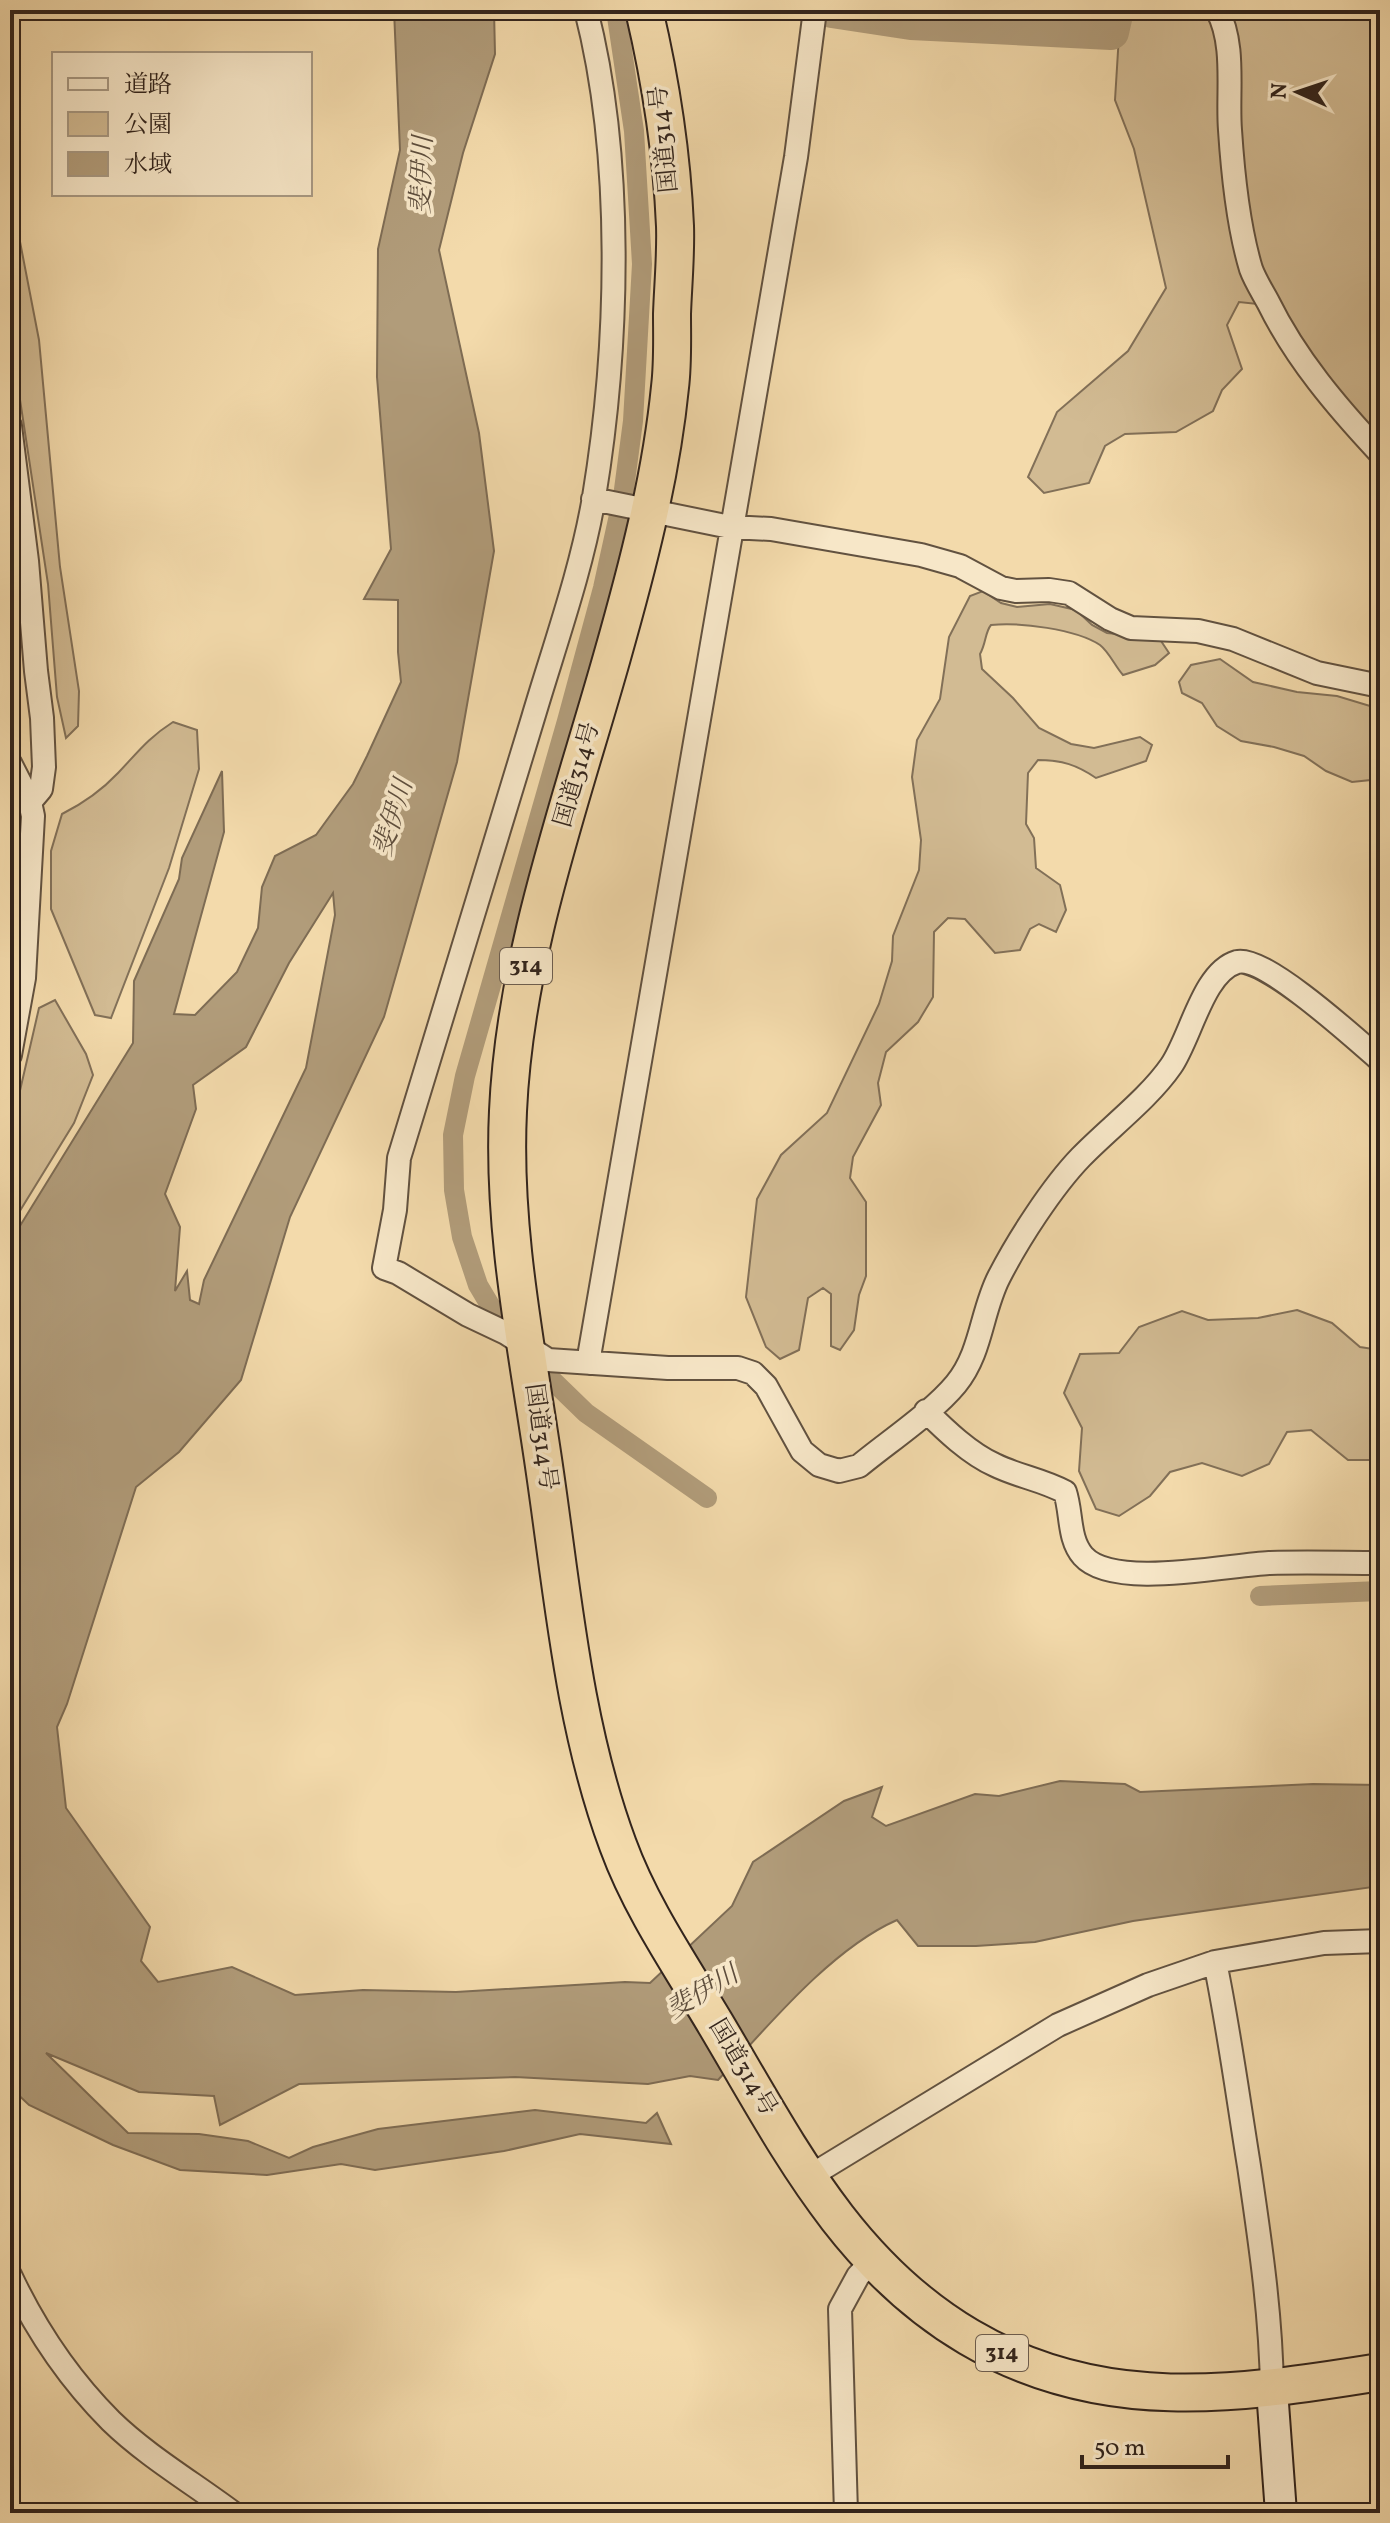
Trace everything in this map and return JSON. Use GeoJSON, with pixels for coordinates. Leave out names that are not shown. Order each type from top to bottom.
{"type":"FeatureCollection","features":[{"type":"Feature","properties":{"kind":"highway","name":"国道314号"},"geometry":{"type":"LineString","coordinates":[[644,10],[658,71],[675,226],[671,384],[651,510],[526,965],[508,1110],[507,1167],[512,1245],[583,1720],[597,1784],[620,1853],[655,1922],[804,2173],[872,2261],[913,2299],[972,2339],[1040,2370],[1105,2387],[1160,2394],[1224,2394],[1272,2390],[1380,2372]]}},
{"type":"Feature","properties":{"kind":"main road"},"geometry":{"type":"LineString","coordinates":[[1272,2390],[1281,2513]]}},
{"type":"Feature","properties":{"kind":"street"},"geometry":{"type":"LineString","coordinates":[[586,10],[597,50],[608,134],[614,267],[607,394],[593,499],[542,686],[399,1158],[395,1210],[384,1268],[506,1333],[548,1360],[668,1368],[738,1368],[753,1373],[766,1386],[802,1451],[819,1465],[839,1471],[859,1466],[955,1385],[972,1359],[999,1277],[1059,1181],[1169,1069],[1183,1045],[1207,988],[1221,969],[1240,961],[1257,964],[1277,976],[1380,1060]]}},
{"type":"Feature","properties":{"kind":"street"},"geometry":{"type":"LineString","coordinates":[[590,1363],[730,527],[796,157],[815,10]]}},
{"type":"Feature","properties":{"kind":"street"},"geometry":{"type":"LineString","coordinates":[[1217,10],[1227,50],[1230,131],[1238,205],[1252,270],[1277,321],[1330,400],[1380,453]]}},
{"type":"Feature","properties":{"kind":"street"},"geometry":{"type":"LineString","coordinates":[[10,426],[42,718],[44,767],[41,789],[30,802]]}},
{"type":"Feature","properties":{"kind":"street"},"geometry":{"type":"LineString","coordinates":[[593,499],[730,527],[771,529],[921,555],[960,566],[1001,588],[1069,593],[1110,619],[1131,628],[1198,631],[1233,639],[1317,673],[1380,686]]}},
{"type":"Feature","properties":{"kind":"street"},"geometry":{"type":"LineString","coordinates":[[10,763],[30,802],[33,816],[28,892],[18,948],[20,1006],[10,1055]]}},
{"type":"Feature","properties":{"kind":"street"},"geometry":{"type":"LineString","coordinates":[[926,1411],[995,1466],[1051,1484],[1065,1492],[1070,1507],[1073,1539],[1081,1555],[1094,1566],[1166,1574],[1265,1563],[1380,1563]]}},
{"type":"Feature","properties":{"kind":"street"},"geometry":{"type":"LineString","coordinates":[[804,2173],[1058,2025],[1148,1985],[1215,1962],[1324,1943],[1380,1941]]}},
{"type":"Feature","properties":{"kind":"street"},"geometry":{"type":"LineString","coordinates":[[1215,1962],[1228,2025],[1261,2250],[1271,2332],[1272,2390]]}},
{"type":"Feature","properties":{"kind":"street"},"geometry":{"type":"LineString","coordinates":[[846,2513],[840,2309],[858,2276],[872,2261]]}},
{"type":"Feature","properties":{"kind":"street"},"geometry":{"type":"LineString","coordinates":[[10,2275],[41,2334],[112,2422],[233,2513]]}},
{"type":"Feature","properties":{"kind":"green space"},"geometry":{"type":"Polygon","coordinates":[[[1084,10],[1380,10],[1380,438],[1321,372],[1277,306],[1239,302],[1227,325],[1242,369],[1222,390],[1213,411],[1176,432],[1125,434],[1105,446],[1089,483],[1044,493],[1028,477],[1057,412],[1128,351],[1166,288],[1134,149],[1115,100],[1119,35],[1085,14],[1084,10]]]}},
{"type":"Feature","properties":{"kind":"green space"},"geometry":{"type":"Polygon","coordinates":[[[10,190],[39,340],[60,567],[79,691],[78,726],[66,738],[57,697],[48,584],[10,334],[10,190]]]}},
{"type":"Feature","properties":{"kind":"green space"},"geometry":{"type":"Polygon","coordinates":[[[983,591],[1001,603],[1017,607],[1050,604],[1076,610],[1092,625],[1107,633],[1159,638],[1169,653],[1155,665],[1123,675],[1100,645],[1090,639],[1047,628],[991,625],[980,654],[982,669],[1039,728],[1071,744],[1094,748],[1140,737],[1152,745],[1146,761],[1096,778],[1069,764],[1047,760],[1038,760],[1028,773],[1026,824],[1034,838],[1036,868],[1060,885],[1066,910],[1056,932],[1039,924],[1030,929],[1020,950],[995,953],[965,919],[948,918],[934,932],[933,997],[918,1022],[886,1052],[878,1083],[881,1105],[853,1157],[850,1178],[866,1202],[866,1276],[859,1295],[854,1330],[840,1350],[831,1346],[831,1294],[823,1288],[808,1298],[799,1350],[780,1359],[766,1347],[746,1297],[757,1199],[781,1155],[827,1113],[879,1004],[892,961],[893,936],[919,870],[921,840],[912,777],[917,740],[940,699],[949,637],[970,596],[983,591]]]}},
{"type":"Feature","properties":{"kind":"green space"},"geometry":{"type":"Polygon","coordinates":[[[1220,659],[1253,682],[1297,692],[1337,696],[1380,709],[1380,779],[1352,782],[1326,771],[1304,756],[1241,741],[1217,726],[1202,703],[1182,693],[1179,682],[1191,665],[1220,659]]]}},
{"type":"Feature","properties":{"kind":"green space"},"geometry":{"type":"Polygon","coordinates":[[[173,722],[197,730],[199,769],[169,868],[111,1018],[95,1015],[51,909],[51,851],[62,814],[99,791],[150,740],[173,722]]]}},
{"type":"Feature","properties":{"kind":"green space"},"geometry":{"type":"Polygon","coordinates":[[[55,1000],[86,1054],[93,1075],[74,1123],[10,1227],[10,1134],[39,1008],[55,1000]]]}},
{"type":"Feature","properties":{"kind":"green space"},"geometry":{"type":"Polygon","coordinates":[[[1297,1310],[1332,1323],[1360,1347],[1380,1350],[1380,1460],[1348,1460],[1311,1430],[1287,1432],[1269,1464],[1242,1476],[1202,1463],[1170,1472],[1150,1496],[1119,1516],[1096,1509],[1079,1471],[1082,1428],[1064,1393],[1080,1354],[1119,1353],[1139,1327],[1182,1311],[1208,1320],[1258,1318],[1297,1310]]]}},
{"type":"Feature","properties":{"kind":"water","name":"斐伊川"},"geometry":{"type":"Polygon","coordinates":[[[394,10],[494,10],[495,54],[463,153],[439,250],[479,433],[494,551],[457,762],[384,1017],[290,1217],[241,1380],[179,1452],[136,1487],[57,1727],[66,1808],[150,1927],[141,1961],[158,1982],[232,1967],[295,1995],[363,1990],[456,1992],[650,1983],[732,1906],[753,1862],[844,1801],[882,1787],[872,1817],[886,1826],[975,1794],[999,1796],[1060,1781],[1125,1784],[1140,1792],[1313,1784],[1380,1785],[1380,1886],[1133,1921],[1035,1942],[918,1946],[897,1920],[872,1933],[824,1969],[718,2080],[690,2076],[648,2084],[515,2077],[299,2084],[220,2125],[214,2096],[139,2092],[46,2053],[128,2133],[199,2134],[248,2141],[289,2158],[313,2147],[378,2129],[535,2110],[646,2123],[657,2113],[671,2144],[580,2134],[504,2151],[375,2170],[341,2164],[267,2175],[180,2170],[113,2145],[29,2105],[10,2087],[10,1242],[133,1043],[134,981],[179,879],[182,858],[222,771],[224,832],[174,1014],[195,1015],[237,972],[258,928],[262,887],[275,856],[316,835],[353,784],[401,682],[398,600],[364,599],[391,549],[377,377],[378,249],[400,150],[394,10]],[[333,893],[289,963],[246,1047],[193,1085],[196,1109],[165,1194],[180,1227],[175,1291],[187,1271],[190,1300],[199,1304],[204,1280],[306,1068],[335,915],[333,893]]]}},
{"type":"Feature","properties":{"kind":"waterway"},"geometry":{"type":"LineString","coordinates":[[497,1317],[478,1285],[462,1237],[454,1190],[453,1135],[465,1076],[603,588],[623,497],[633,421],[642,264],[634,131],[616,10]]}},
{"type":"Feature","properties":{"kind":"waterway"},"geometry":{"type":"LineString","coordinates":[[832,10],[911,22],[1111,32],[1116,10]]}},
{"type":"Feature","properties":{"kind":"waterway"},"geometry":{"type":"LineString","coordinates":[[552,1380],[586,1413],[707,1498]]}},
{"type":"Feature","properties":{"kind":"waterway"},"geometry":{"type":"LineString","coordinates":[[1260,1596],[1380,1591]]}}]}
